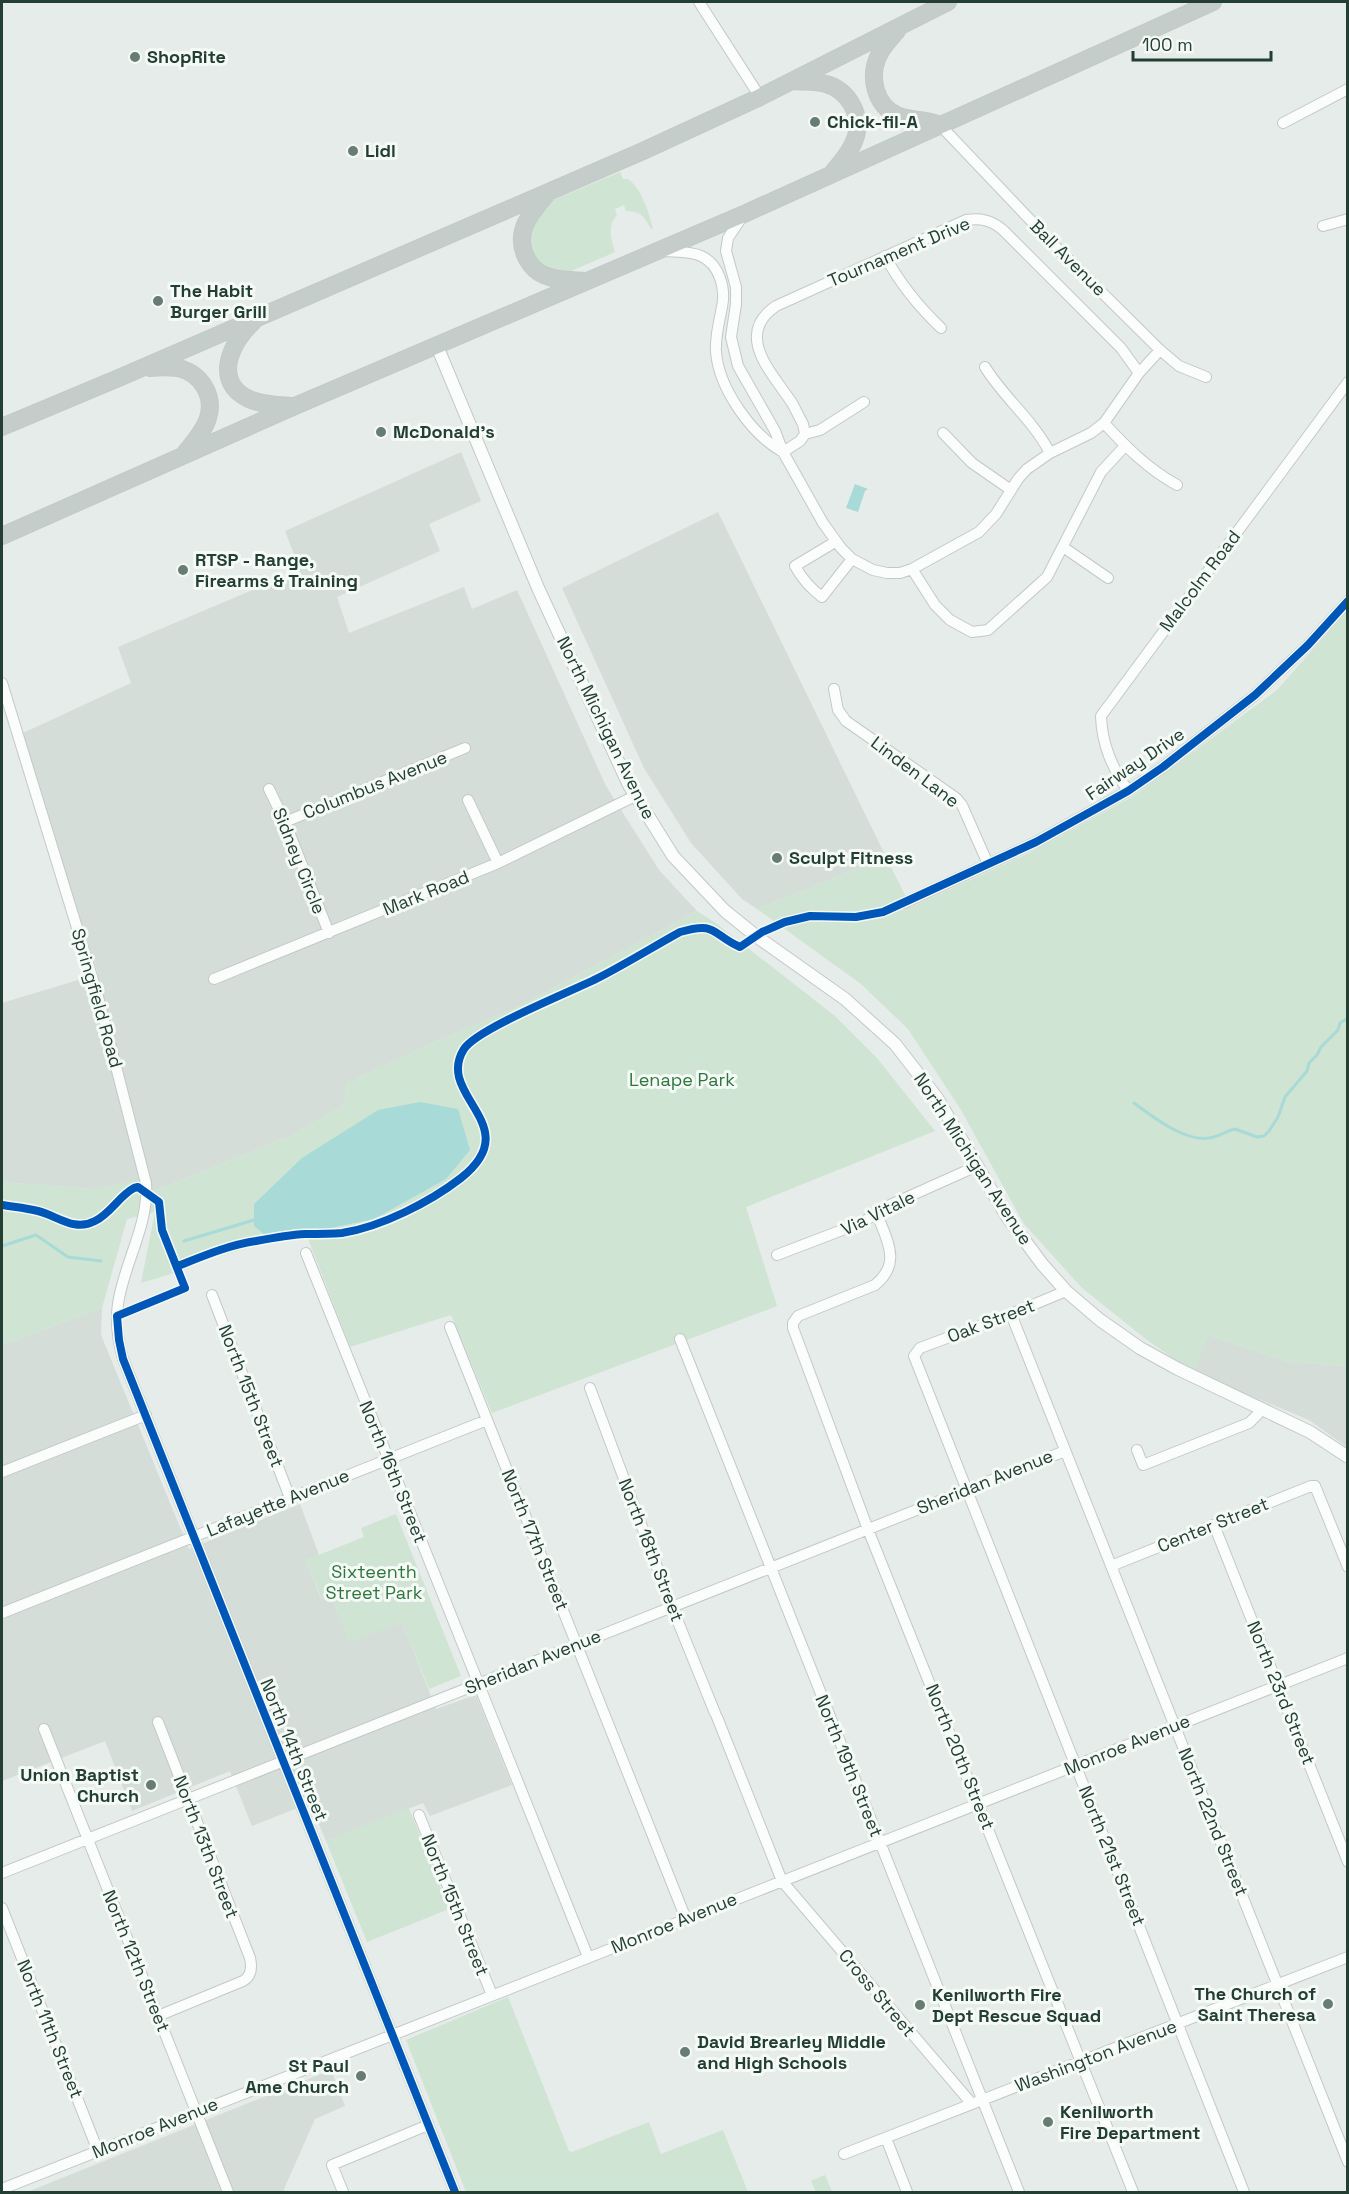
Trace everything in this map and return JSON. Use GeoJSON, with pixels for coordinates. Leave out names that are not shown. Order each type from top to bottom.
{"type":"FeatureCollection","features":[{"type":"Feature","properties":{"kind":"highway"},"geometry":{"type":"LineString","coordinates":[[2,427],[549,192],[760,97],[948,2]]}},
{"type":"Feature","properties":{"kind":"highway"},"geometry":{"type":"LineString","coordinates":[[2,536],[184,454],[744,214],[1213,2]]}},
{"type":"Feature","properties":{"kind":"highway"},"geometry":{"type":"LineString","coordinates":[[904,24],[884,46],[878,58],[873,76],[877,93],[887,108],[896,115],[940,125]]}},
{"type":"Feature","properties":{"kind":"highway"},"geometry":{"type":"LineString","coordinates":[[790,81],[833,86],[847,97],[853,107],[857,123],[856,134],[851,148],[831,175]]}},
{"type":"Feature","properties":{"kind":"highway"},"geometry":{"type":"LineString","coordinates":[[549,192],[524,226],[522,243],[525,254],[535,269],[544,276],[589,281]]}},
{"type":"Feature","properties":{"kind":"highway"},"geometry":{"type":"LineString","coordinates":[[258,317],[243,332],[230,355],[228,369],[232,383],[239,392],[253,401],[267,405],[295,406]]}},
{"type":"Feature","properties":{"kind":"highway"},"geometry":{"type":"LineString","coordinates":[[142,368],[184,370],[199,380],[206,390],[210,407],[208,419],[184,454]]}},
{"type":"Feature","properties":{"kind":"street"},"geometry":{"type":"LineString","coordinates":[[699,2],[760,97]]}},
{"type":"Feature","properties":{"kind":"street"},"geometry":{"type":"LineString","coordinates":[[1283,123],[1347,89]]}},
{"type":"Feature","properties":{"kind":"street","name":"Ball Avenue"},"geometry":{"type":"LineString","coordinates":[[940,125],[1055,246],[1160,350],[1179,366],[1206,377]]}},
{"type":"Feature","properties":{"kind":"street"},"geometry":{"type":"LineString","coordinates":[[744,214],[730,234],[726,246],[737,292],[731,337],[738,366],[775,431],[783,452],[836,542],[852,559],[873,570],[900,573],[912,569],[979,532],[996,514],[1027,469],[1050,453],[1079,440],[1104,423],[1139,373],[1160,350]]}},
{"type":"Feature","properties":{"kind":"street","name":"Tournament Drive"},"geometry":{"type":"LineString","coordinates":[[805,434],[803,424],[792,403],[762,358],[757,342],[757,329],[767,312],[966,220],[979,218],[993,222],[1003,230],[1121,348],[1139,373]]}},
{"type":"Feature","properties":{"kind":"street"},"geometry":{"type":"LineString","coordinates":[[1323,226],[1347,219]]}},
{"type":"Feature","properties":{"kind":"street"},"geometry":{"type":"LineString","coordinates":[[660,250],[701,256],[715,269],[723,290],[722,307],[715,333],[716,354],[726,389],[757,433],[770,445],[783,452]]}},
{"type":"Feature","properties":{"kind":"street"},"geometry":{"type":"LineString","coordinates":[[885,256],[896,278],[918,306],[941,328]]}},
{"type":"Feature","properties":{"kind":"street","name":"North Michigan Avenue"},"geometry":{"type":"LineString","coordinates":[[436,346],[538,588],[635,796],[673,856],[725,911],[756,936],[845,999],[895,1044],[938,1098],[976,1166],[1021,1236],[1066,1291],[1100,1320],[1140,1348],[1178,1369],[1310,1432],[1347,1457]]}},
{"type":"Feature","properties":{"kind":"street"},"geometry":{"type":"LineString","coordinates":[[985,366],[1006,397],[1030,422],[1050,453]]}},
{"type":"Feature","properties":{"kind":"street","name":"Malcolm Road"},"geometry":{"type":"LineString","coordinates":[[1128,791],[1106,751],[1101,716],[1347,382]]}},
{"type":"Feature","properties":{"kind":"street"},"geometry":{"type":"LineString","coordinates":[[783,452],[800,441],[805,434],[820,430],[864,402]]}},
{"type":"Feature","properties":{"kind":"street"},"geometry":{"type":"LineString","coordinates":[[1104,423],[1150,469],[1177,485]]}},
{"type":"Feature","properties":{"kind":"street"},"geometry":{"type":"LineString","coordinates":[[943,433],[972,463],[1011,490]]}},
{"type":"Feature","properties":{"kind":"street"},"geometry":{"type":"LineString","coordinates":[[912,569],[935,605],[950,620],[972,632],[980,632],[994,626],[1047,577],[1101,472],[1125,446]]}},
{"type":"Feature","properties":{"kind":"street"},"geometry":{"type":"LineString","coordinates":[[836,542],[795,566],[811,588],[822,597],[852,559]]}},
{"type":"Feature","properties":{"kind":"street"},"geometry":{"type":"LineString","coordinates":[[1063,547],[1108,578]]}},
{"type":"Feature","properties":{"kind":"street","name":"Fairway Drive"},"geometry":{"type":"LineString","coordinates":[[904,903],[1036,842],[1128,791],[1163,767],[1255,695],[1308,645],[1347,601]]}},
{"type":"Feature","properties":{"kind":"street","name":"Springfield Road"},"geometry":{"type":"LineString","coordinates":[[2,683],[97,993],[146,1183],[144,1214],[120,1294],[117,1316]]}},
{"type":"Feature","properties":{"kind":"street","name":"Linden Lane"},"geometry":{"type":"LineString","coordinates":[[834,689],[838,710],[846,721],[963,805],[988,864]]}},
{"type":"Feature","properties":{"kind":"street","name":"Columbus Avenue"},"geometry":{"type":"LineString","coordinates":[[285,822],[465,748]]}},
{"type":"Feature","properties":{"kind":"street","name":"Sidney Circle"},"geometry":{"type":"LineString","coordinates":[[269,789],[285,822],[329,933]]}},
{"type":"Feature","properties":{"kind":"street","name":"Mark Road"},"geometry":{"type":"LineString","coordinates":[[214,980],[498,863],[635,796]]}},
{"type":"Feature","properties":{"kind":"street"},"geometry":{"type":"LineString","coordinates":[[468,800],[498,863]]}},
{"type":"Feature","properties":{"kind":"street","name":"Via Vitale"},"geometry":{"type":"LineString","coordinates":[[777,1256],[863,1222],[890,1205],[976,1166]]}},
{"type":"Feature","properties":{"kind":"street","name":"North 20th Street"},"geometry":{"type":"LineString","coordinates":[[877,1214],[891,1255],[890,1268],[884,1278],[875,1285],[798,1316],[794,1328],[868,1529],[1133,2193]]}},
{"type":"Feature","properties":{"kind":"street","name":"North 16th Street"},"geometry":{"type":"LineString","coordinates":[[306,1253],[588,1957]]}},
{"type":"Feature","properties":{"kind":"street","name":"Oak Street"},"geometry":{"type":"LineString","coordinates":[[917,1352],[920,1348],[1066,1291]]}},
{"type":"Feature","properties":{"kind":"street","name":"North 15th Street"},"geometry":{"type":"LineString","coordinates":[[212,1295],[290,1498]]}},
{"type":"Feature","properties":{"kind":"street","name":"North 22nd Street"},"geometry":{"type":"LineString","coordinates":[[1011,1314],[1347,2162]]}},
{"type":"Feature","properties":{"kind":"street","name":"North 14th Street"},"geometry":{"type":"LineString","coordinates":[[117,1316],[123,1359],[455,2193]]}},
{"type":"Feature","properties":{"kind":"street","name":"North 17th Street"},"geometry":{"type":"LineString","coordinates":[[450,1327],[686,1919]]}},
{"type":"Feature","properties":{"kind":"street","name":"North 19th Street"},"geometry":{"type":"LineString","coordinates":[[680,1339],[880,1842],[977,2102],[1019,2193]]}},
{"type":"Feature","properties":{"kind":"street","name":"North 21st Street"},"geometry":{"type":"LineString","coordinates":[[917,1352],[915,1356],[966,1490],[1244,2193]]}},
{"type":"Feature","properties":{"kind":"street","name":"North 18th Street"},"geometry":{"type":"LineString","coordinates":[[590,1388],[672,1606],[782,1881]]}},
{"type":"Feature","properties":{"kind":"street"},"geometry":{"type":"LineString","coordinates":[[1137,1450],[1143,1465],[1249,1423],[1258,1414],[1260,1408]]}},
{"type":"Feature","properties":{"kind":"street"},"geometry":{"type":"LineString","coordinates":[[2,1472],[146,1415]]}},
{"type":"Feature","properties":{"kind":"street","name":"Lafayette Avenue"},"geometry":{"type":"LineString","coordinates":[[2,1613],[487,1420]]}},
{"type":"Feature","properties":{"kind":"street","name":"Sheridan Avenue"},"geometry":{"type":"LineString","coordinates":[[2,1873],[1065,1451]]}},
{"type":"Feature","properties":{"kind":"street","name":"Center Street"},"geometry":{"type":"LineString","coordinates":[[1111,1566],[1308,1486],[1315,1486],[1347,1566]]}},
{"type":"Feature","properties":{"kind":"street","name":"North 23rd Street"},"geometry":{"type":"LineString","coordinates":[[1214,1525],[1347,1862]]}},
{"type":"Feature","properties":{"kind":"street","name":"Monroe Avenue"},"geometry":{"type":"LineString","coordinates":[[2,2191],[196,2112],[1347,1658]]}},
{"type":"Feature","properties":{"kind":"street","name":"North 13th Street"},"geometry":{"type":"LineString","coordinates":[[158,1722],[250,1958],[251,1972],[243,1981],[158,2016]]}},
{"type":"Feature","properties":{"kind":"street","name":"North 12th Street"},"geometry":{"type":"LineString","coordinates":[[44,1729],[228,2193]]}},
{"type":"Feature","properties":{"kind":"street","name":"North 15th Street"},"geometry":{"type":"LineString","coordinates":[[418,1815],[492,1995]]}},
{"type":"Feature","properties":{"kind":"street","name":"Cross Street"},"geometry":{"type":"LineString","coordinates":[[782,1881],[977,2102]]}},
{"type":"Feature","properties":{"kind":"street","name":"North 11th Street"},"geometry":{"type":"LineString","coordinates":[[2,1908],[98,2151]]}},
{"type":"Feature","properties":{"kind":"street","name":"Washington Avenue"},"geometry":{"type":"LineString","coordinates":[[844,2154],[1347,1957]]}},
{"type":"Feature","properties":{"kind":"street"},"geometry":{"type":"LineString","coordinates":[[343,2193],[332,2166],[428,2125]]}},
{"type":"Feature","properties":{"kind":"street"},"geometry":{"type":"LineString","coordinates":[[886,2138],[907,2193]]}},
{"type":"Feature","properties":{"kind":"shaded area"},"geometry":{"type":"Polygon","coordinates":[[[461,452],[481,501],[429,524],[440,551],[337,597],[349,633],[464,587],[472,609],[517,590],[606,786],[659,870],[697,911],[520,1006],[347,1083],[344,1105],[293,1135],[154,1191],[139,1181],[92,1189],[2,1182],[2,1003],[98,974],[21,734],[131,683],[118,647],[300,570],[285,531],[461,452]]]}},
{"type":"Feature","properties":{"kind":"shaded area"},"geometry":{"type":"Polygon","coordinates":[[[718,512],[886,857],[757,909],[742,899],[691,843],[644,768],[562,588],[718,512]]]}},
{"type":"Feature","properties":{"kind":"shaded area"},"geometry":{"type":"Polygon","coordinates":[[[102,1308],[101,1335],[189,1549],[300,1504],[319,1555],[306,1560],[321,1599],[331,1596],[350,1642],[402,1622],[436,1709],[476,1695],[512,1785],[430,1816],[423,1803],[326,1841],[310,1803],[252,1826],[230,1771],[132,1811],[105,1741],[2,1781],[2,1345],[102,1308]]]}},
{"type":"Feature","properties":{"kind":"shaded area"},"geometry":{"type":"Polygon","coordinates":[[[1208,1335],[1288,1362],[1347,1366],[1347,1447],[1309,1420],[1193,1372],[1208,1335]]]}},
{"type":"Feature","properties":{"kind":"shaded area"},"geometry":{"type":"Polygon","coordinates":[[[331,2070],[345,2106],[315,2119],[284,2189],[285,2192],[27,2192],[331,2070]]]}},
{"type":"Feature","properties":{"kind":"green space"},"geometry":{"type":"Polygon","coordinates":[[[620,172],[623,179],[628,179],[633,183],[641,195],[653,229],[642,216],[626,211],[624,205],[615,209],[617,215],[611,228],[615,252],[569,272],[542,268],[531,254],[527,232],[551,201],[620,172]]]}},
{"type":"Feature","properties":{"kind":"green space"},"geometry":{"type":"Polygon","coordinates":[[[1347,611],[1347,1366],[1288,1362],[1208,1335],[1193,1372],[1147,1340],[1082,1288],[1024,1224],[961,1110],[908,1029],[861,984],[757,909],[886,857],[911,907],[1029,853],[1132,797],[1277,690],[1347,611]]]}},
{"type":"Feature","properties":{"kind":"green space","name":"Lenape Park"},"geometry":{"type":"Polygon","coordinates":[[[697,911],[835,1016],[877,1058],[935,1131],[746,1207],[777,1306],[492,1413],[451,1315],[350,1347],[307,1236],[252,1247],[205,1260],[184,1270],[141,1283],[155,1212],[127,1219],[102,1308],[2,1345],[2,1182],[92,1189],[139,1180],[154,1191],[293,1135],[344,1105],[347,1083],[520,1006],[697,911]]]}},
{"type":"Feature","properties":{"kind":"green space","name":"Sixteenth Street Park"},"geometry":{"type":"Polygon","coordinates":[[[396,1514],[461,1676],[429,1689],[402,1622],[350,1643],[331,1596],[322,1600],[306,1560],[364,1537],[361,1528],[396,1514]]]}},
{"type":"Feature","properties":{"kind":"green space"},"geometry":{"type":"Polygon","coordinates":[[[409,1808],[449,1909],[367,1942],[326,1841],[409,1808]]]}},
{"type":"Feature","properties":{"kind":"green space"},"geometry":{"type":"Polygon","coordinates":[[[508,1997],[569,2151],[572,2152],[649,2122],[661,2154],[723,2130],[748,2192],[466,2192],[406,2040],[508,1997]]]}},
{"type":"Feature","properties":{"kind":"green space"},"geometry":{"type":"Polygon","coordinates":[[[825,2175],[832,2192],[816,2192],[811,2181],[825,2175]]]}},
{"type":"Feature","properties":{"kind":"water"},"geometry":{"type":"Polygon","coordinates":[[[855,484],[868,489],[865,491],[858,512],[846,508],[855,484]]]}},
{"type":"Feature","properties":{"kind":"water"},"geometry":{"type":"Polygon","coordinates":[[[420,1102],[458,1109],[470,1150],[446,1179],[374,1219],[325,1229],[265,1235],[254,1226],[254,1204],[302,1158],[378,1110],[420,1102]]]}},
{"type":"Feature","properties":{"kind":"waterway"},"geometry":{"type":"LineString","coordinates":[[1134,1103],[1170,1127],[1190,1136],[1209,1138],[1235,1129],[1257,1137],[1264,1136],[1278,1117],[1285,1097],[1307,1071],[1309,1063],[1338,1030],[1340,1023],[1348,1018]]}},
{"type":"Feature","properties":{"kind":"waterway"},"geometry":{"type":"LineString","coordinates":[[184,1241],[254,1220]]}},
{"type":"Feature","properties":{"kind":"waterway"},"geometry":{"type":"LineString","coordinates":[[2,1246],[36,1235],[68,1257],[101,1261]]}},
{"type":"Feature","properties":{"kind":"cycle path"},"geometry":{"type":"LineString","coordinates":[[178,1266],[216,1251],[246,1243],[293,1235],[342,1233],[357,1230],[389,1219],[435,1196],[461,1178],[479,1159],[486,1142],[483,1126],[460,1082],[458,1066],[464,1049],[473,1040],[527,1010],[600,977],[680,932],[708,928],[740,947],[762,932],[785,922],[810,916],[856,917],[883,912],[1036,842],[1128,791],[1163,767],[1255,695],[1308,645],[1348,601]]}},
{"type":"Feature","properties":{"kind":"cycle path"},"geometry":{"type":"LineString","coordinates":[[2,1205],[38,1211],[80,1225],[101,1218],[134,1188],[138,1187],[159,1202],[162,1230],[185,1288],[117,1316],[123,1359],[455,2192]]}},
{"type":"Feature","properties":{"kind":"place","name":"ShopRite"},"geometry":{"type":"Point","coordinates":[135,57]}},
{"type":"Feature","properties":{"kind":"place","name":"Chick-fil-A"},"geometry":{"type":"Point","coordinates":[815,122]}},
{"type":"Feature","properties":{"kind":"place","name":"Lidl"},"geometry":{"type":"Point","coordinates":[353,151]}},
{"type":"Feature","properties":{"kind":"place","name":"The Habit Burger Grill"},"geometry":{"type":"Point","coordinates":[158,301]}},
{"type":"Feature","properties":{"kind":"place","name":"McDonald's"},"geometry":{"type":"Point","coordinates":[381,432]}},
{"type":"Feature","properties":{"kind":"place","name":"RTSP - Range, Firearms & Training"},"geometry":{"type":"Point","coordinates":[183,570]}},
{"type":"Feature","properties":{"kind":"place","name":"Sculpt Fitness"},"geometry":{"type":"Point","coordinates":[777,858]}},
{"type":"Feature","properties":{"kind":"place","name":"Union Baptist Church"},"geometry":{"type":"Point","coordinates":[151,1785]}},
{"type":"Feature","properties":{"kind":"place","name":"The Church of Saint Theresa"},"geometry":{"type":"Point","coordinates":[1328,2004]}},
{"type":"Feature","properties":{"kind":"place","name":"Kenilworth Fire Dept Rescue Squad"},"geometry":{"type":"Point","coordinates":[920,2005]}},
{"type":"Feature","properties":{"kind":"place","name":"David Brearley Middle and High Schools"},"geometry":{"type":"Point","coordinates":[685,2052]}},
{"type":"Feature","properties":{"kind":"place","name":"St Paul Ame Church"},"geometry":{"type":"Point","coordinates":[361,2076]}},
{"type":"Feature","properties":{"kind":"place","name":"Kenilworth Fire Department"},"geometry":{"type":"Point","coordinates":[1048,2122]}}]}
